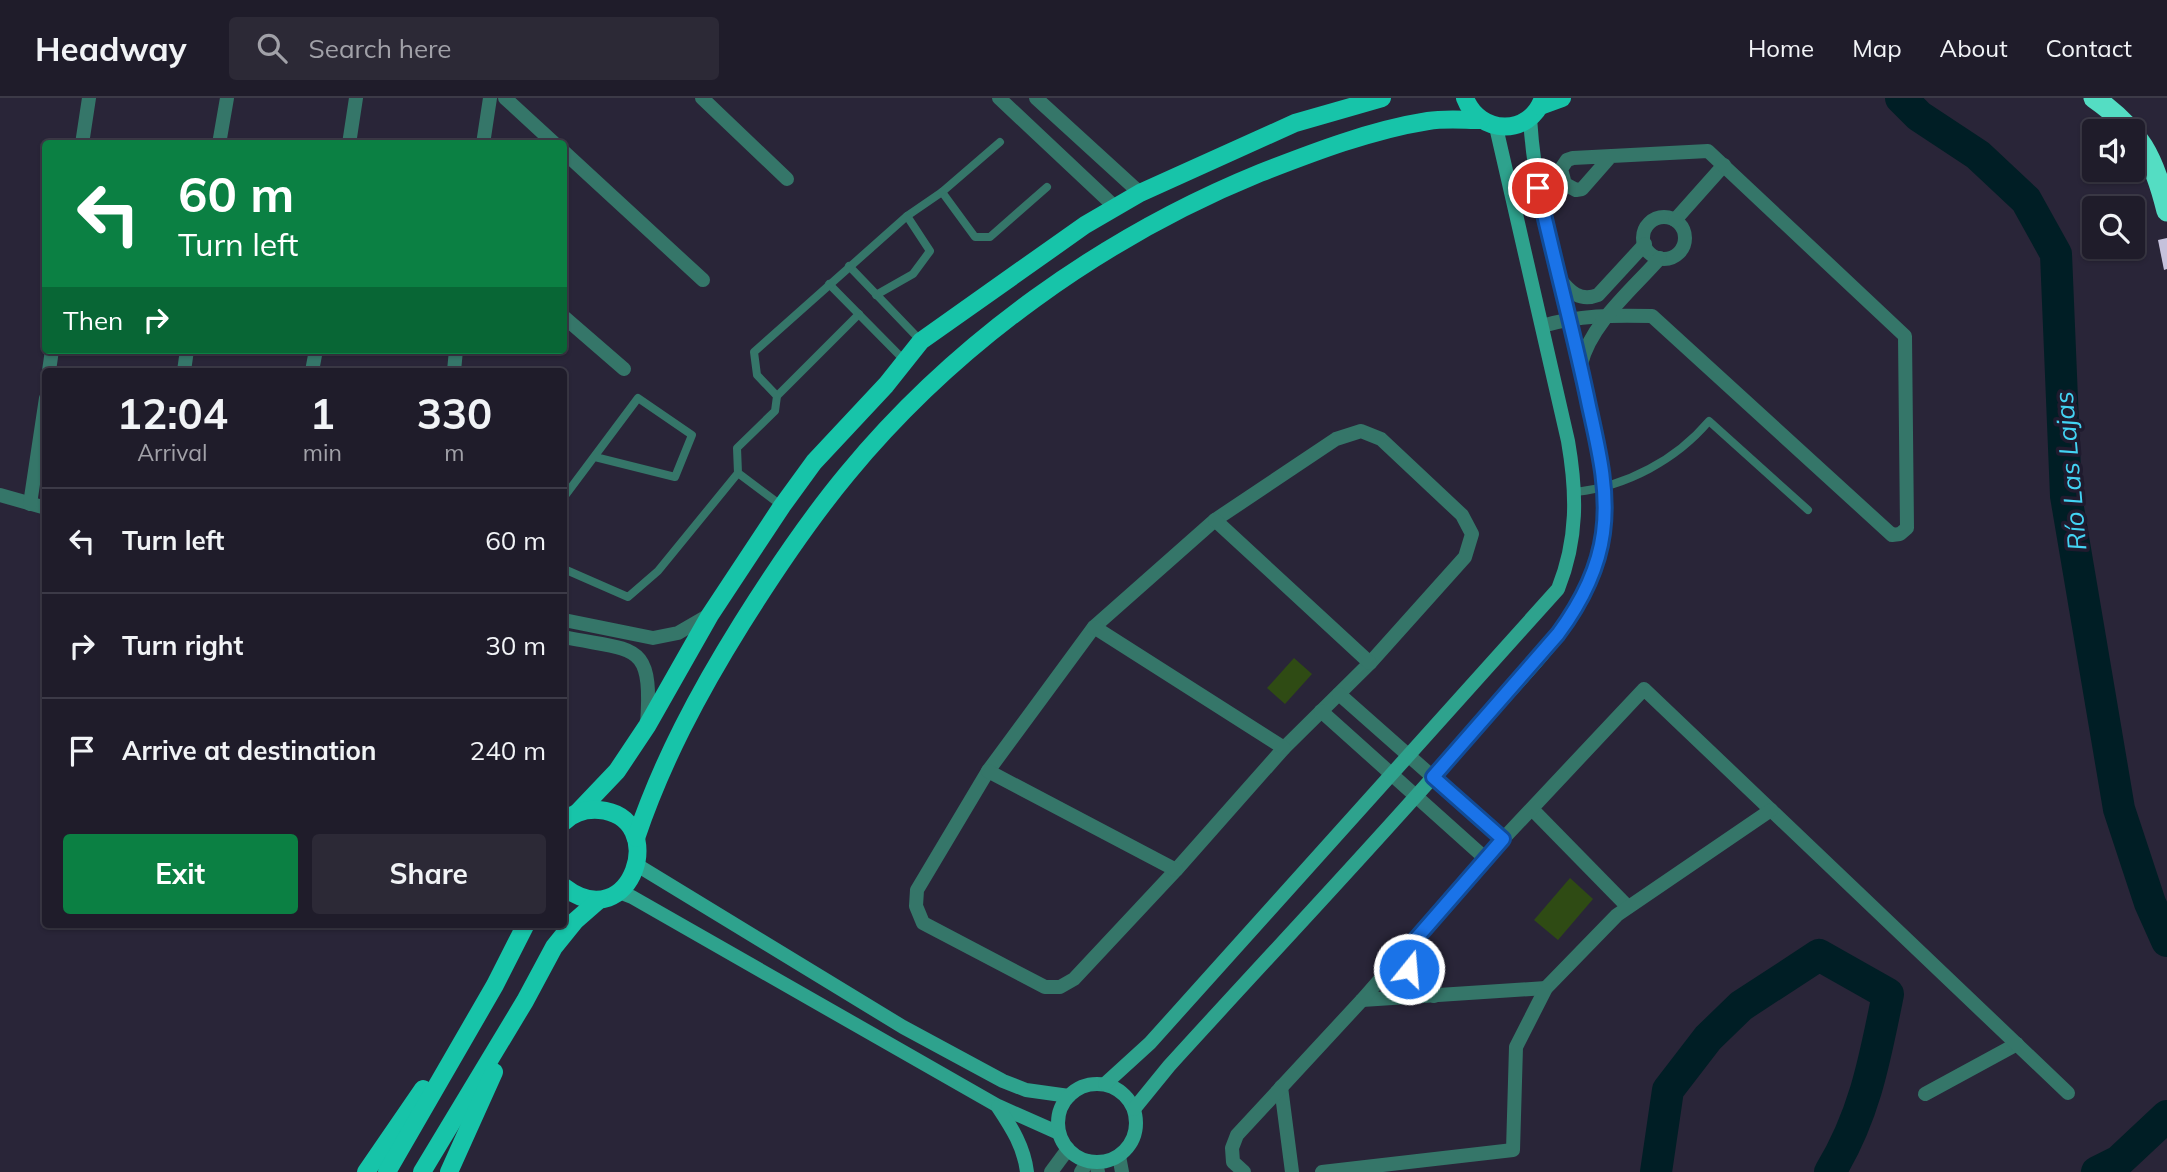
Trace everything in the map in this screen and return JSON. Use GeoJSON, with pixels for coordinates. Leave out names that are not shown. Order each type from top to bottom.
{"type":"FeatureCollection","features":[{"type":"Feature","properties":{"kind":"highway"},"geometry":{"type":"LineString","coordinates":[[2094,98],[2130,127],[2147,149],[2159,176],[2167,211]]}},
{"type":"Feature","properties":{"kind":"main road"},"geometry":{"type":"LineString","coordinates":[[571,817],[617,771],[647,726],[710,615],[814,462],[886,385],[921,341],[1115,207],[1140,193],[1295,123],[1382,98]]}},
{"type":"Feature","properties":{"kind":"main road"},"geometry":{"type":"LineString","coordinates":[[1465,98],[1472,112],[1488,124]]}},
{"type":"Feature","properties":{"kind":"main road"},"geometry":{"type":"LineString","coordinates":[[422,1172],[525,1001],[554,947],[575,921],[600,900],[619,892],[627,884],[638,865],[636,838],[654,786],[680,729],[776,568],[847,474],[914,401],[995,329],[1082,267],[1150,225],[1230,185],[1293,160],[1390,129],[1431,120],[1520,124],[1538,107],[1562,98]]}},
{"type":"Feature","properties":{"kind":"main road"},"geometry":{"type":"LineString","coordinates":[[571,817],[604,811],[618,816],[636,838]]}},
{"type":"Feature","properties":{"kind":"main road"},"geometry":{"type":"LineString","coordinates":[[567,889],[573,894],[600,900]]}},
{"type":"Feature","properties":{"kind":"main road"},"geometry":{"type":"LineString","coordinates":[[387,1172],[495,985],[524,928]]}},
{"type":"Feature","properties":{"kind":"main road"},"geometry":{"type":"LineString","coordinates":[[366,1172],[495,985]]}},
{"type":"Feature","properties":{"kind":"main road"},"geometry":{"type":"LineString","coordinates":[[449,1172],[525,1001]]}},
{"type":"Feature","properties":{"kind":"street"},"geometry":{"type":"LineString","coordinates":[[83,140],[89,98]]}},
{"type":"Feature","properties":{"kind":"street"},"geometry":{"type":"LineString","coordinates":[[220,140],[227,98]]}},
{"type":"Feature","properties":{"kind":"street"},"geometry":{"type":"LineString","coordinates":[[350,140],[356,98]]}},
{"type":"Feature","properties":{"kind":"street"},"geometry":{"type":"LineString","coordinates":[[484,140],[490,98]]}},
{"type":"Feature","properties":{"kind":"street"},"geometry":{"type":"LineString","coordinates":[[505,98],[551,140]]}},
{"type":"Feature","properties":{"kind":"street"},"geometry":{"type":"LineString","coordinates":[[702,98],[787,179]]}},
{"type":"Feature","properties":{"kind":"street"},"geometry":{"type":"LineString","coordinates":[[999,98],[1115,207]]}},
{"type":"Feature","properties":{"kind":"street"},"geometry":{"type":"LineString","coordinates":[[1036,98],[1140,193]]}},
{"type":"Feature","properties":{"kind":"street"},"geometry":{"type":"LineString","coordinates":[[1134,1109],[1169,1066],[1416,796],[1558,634],[1575,611],[1598,562],[1604,531],[1604,488],[1581,364],[1532,162],[1538,107]]}},
{"type":"Feature","properties":{"kind":"street"},"geometry":{"type":"LineString","coordinates":[[1105,1084],[1150,1043],[1410,756],[1558,589],[1569,562],[1574,535],[1576,492],[1569,441],[1542,326],[1488,124]]}},
{"type":"Feature","properties":{"kind":"street"},"geometry":{"type":"LineString","coordinates":[[1542,326],[1569,318],[1652,316],[1892,535],[1900,534],[1907,528],[1905,336],[1708,151],[1611,156]]}},
{"type":"Feature","properties":{"kind":"street"},"geometry":{"type":"LineString","coordinates":[[567,155],[703,280]]}},
{"type":"Feature","properties":{"kind":"street"},"geometry":{"type":"LineString","coordinates":[[1675,220],[1724,165]]}},
{"type":"Feature","properties":{"kind":"street"},"geometry":{"type":"LineString","coordinates":[[1663,217],[1675,220],[1684,231],[1684,245],[1674,256],[1660,258],[1651,253],[1645,244],[1644,232],[1651,221],[1663,217]]}},
{"type":"Feature","properties":{"kind":"street"},"geometry":{"type":"LineString","coordinates":[[1559,278],[1568,290],[1579,297],[1589,299],[1598,295],[1645,244]]}},
{"type":"Feature","properties":{"kind":"street"},"geometry":{"type":"LineString","coordinates":[[1581,364],[1588,344],[1660,258]]}},
{"type":"Feature","properties":{"kind":"street"},"geometry":{"type":"LineString","coordinates":[[567,320],[624,369]]}},
{"type":"Feature","properties":{"kind":"street"},"geometry":{"type":"LineString","coordinates":[[30,504],[42,424]]}},
{"type":"Feature","properties":{"kind":"street"},"geometry":{"type":"LineString","coordinates":[[1361,431],[1381,439],[1462,515],[1472,534],[1465,557],[1370,663],[1284,748],[1176,870],[1074,979],[1060,987],[1045,987],[923,923],[916,906],[917,890],[988,771],[1094,627],[1215,520],[1336,439],[1361,431]]}},
{"type":"Feature","properties":{"kind":"street"},"geometry":{"type":"LineString","coordinates":[[0,495],[42,507]]}},
{"type":"Feature","properties":{"kind":"street"},"geometry":{"type":"LineString","coordinates":[[1215,520],[1370,663]]}},
{"type":"Feature","properties":{"kind":"street"},"geometry":{"type":"LineString","coordinates":[[567,621],[641,637],[666,637],[710,615]]}},
{"type":"Feature","properties":{"kind":"street"},"geometry":{"type":"LineString","coordinates":[[1094,627],[1284,748]]}},
{"type":"Feature","properties":{"kind":"street"},"geometry":{"type":"LineString","coordinates":[[636,654],[641,637]]}},
{"type":"Feature","properties":{"kind":"street"},"geometry":{"type":"LineString","coordinates":[[567,638],[636,654],[646,668],[649,695],[647,726]]}},
{"type":"Feature","properties":{"kind":"street"},"geometry":{"type":"LineString","coordinates":[[1244,1172],[1233,1162],[1232,1148],[1237,1135],[1362,1000],[1503,839],[1644,689],[2068,1093]]}},
{"type":"Feature","properties":{"kind":"street"},"geometry":{"type":"LineString","coordinates":[[1339,694],[1503,839]]}},
{"type":"Feature","properties":{"kind":"street"},"geometry":{"type":"LineString","coordinates":[[1321,711],[1486,859]]}},
{"type":"Feature","properties":{"kind":"street"},"geometry":{"type":"LineString","coordinates":[[988,771],[1176,870]]}},
{"type":"Feature","properties":{"kind":"street"},"geometry":{"type":"LineString","coordinates":[[1532,809],[1628,907]]}},
{"type":"Feature","properties":{"kind":"street"},"geometry":{"type":"LineString","coordinates":[[1322,1172],[1513,1150],[1516,1047],[1546,988],[1617,915],[1771,810]]}},
{"type":"Feature","properties":{"kind":"street"},"geometry":{"type":"LineString","coordinates":[[638,865],[903,1027],[1003,1081],[1026,1090],[1069,1096]]}},
{"type":"Feature","properties":{"kind":"street"},"geometry":{"type":"LineString","coordinates":[[619,892],[998,1106],[1059,1133]]}},
{"type":"Feature","properties":{"kind":"street"},"geometry":{"type":"LineString","coordinates":[[1415,940],[1410,959],[1411,976],[1415,983],[1434,996]]}},
{"type":"Feature","properties":{"kind":"street"},"geometry":{"type":"LineString","coordinates":[[1362,1000],[1546,988]]}},
{"type":"Feature","properties":{"kind":"street"},"geometry":{"type":"LineString","coordinates":[[1925,1094],[2017,1044]]}},
{"type":"Feature","properties":{"kind":"street"},"geometry":{"type":"LineString","coordinates":[[1105,1084],[1117,1089],[1134,1109],[1135,1135],[1129,1147],[1119,1156],[1091,1167],[1068,1149],[1059,1133],[1058,1120],[1061,1107],[1079,1088],[1105,1084]]}},
{"type":"Feature","properties":{"kind":"street"},"geometry":{"type":"LineString","coordinates":[[1281,1087],[1292,1172]]}},
{"type":"Feature","properties":{"kind":"street"},"geometry":{"type":"LineString","coordinates":[[998,1106],[1015,1132],[1025,1155],[1027,1172]]}},
{"type":"Feature","properties":{"kind":"street"},"geometry":{"type":"LineString","coordinates":[[1051,1172],[1068,1149]]}},
{"type":"Feature","properties":{"kind":"street"},"geometry":{"type":"LineString","coordinates":[[1119,1156],[1122,1172]]}},
{"type":"Feature","properties":{"kind":"lane"},"geometry":{"type":"LineString","coordinates":[[777,396],[757,375],[754,352],[907,216],[942,192],[1000,142]]}},
{"type":"Feature","properties":{"kind":"lane"},"geometry":{"type":"LineString","coordinates":[[942,192],[975,237],[990,237],[1047,187]]}},
{"type":"Feature","properties":{"kind":"lane"},"geometry":{"type":"LineString","coordinates":[[876,295],[913,274],[930,251],[907,216]]}},
{"type":"Feature","properties":{"kind":"lane"},"geometry":{"type":"LineString","coordinates":[[849,266],[921,341]]}},
{"type":"Feature","properties":{"kind":"lane"},"geometry":{"type":"LineString","coordinates":[[829,284],[905,361]]}},
{"type":"Feature","properties":{"kind":"lane"},"geometry":{"type":"LineString","coordinates":[[567,570],[628,597],[658,571],[738,473],[737,448],[775,411],[777,396],[859,314]]}},
{"type":"Feature","properties":{"kind":"lane"},"geometry":{"type":"LineString","coordinates":[[567,493],[638,397],[692,435],[675,477],[595,457]]}},
{"type":"Feature","properties":{"kind":"lane"},"geometry":{"type":"LineString","coordinates":[[1576,492],[1604,488],[1659,465],[1696,437],[1709,421],[1808,510]]}},
{"type":"Feature","properties":{"kind":"lane"},"geometry":{"type":"LineString","coordinates":[[738,473],[782,506]]}},
{"type":"Feature","properties":{"kind":"green space"},"geometry":{"type":"Polygon","coordinates":[[[1294,658],[1312,674],[1285,704],[1267,688],[1294,658]]]}},
{"type":"Feature","properties":{"kind":"green space"},"geometry":{"type":"Polygon","coordinates":[[[1570,878],[1593,899],[1558,940],[1534,920],[1570,878]]]}},
{"type":"Feature","properties":{"kind":"building"},"geometry":{"type":"Polygon","coordinates":[[[2167,238],[2167,269],[2164,270],[2158,240],[2167,238]]]}},
{"type":"Feature","properties":{"kind":"waterway","name":"Río Las Lajas"},"geometry":{"type":"LineString","coordinates":[[1901,98],[1919,116],[1978,155],[2026,200],[2056,254],[2066,496],[2119,809],[2150,903],[2167,941]]}},
{"type":"Feature","properties":{"kind":"waterway","name":"Río Las Lajas"},"geometry":{"type":"LineString","coordinates":[[1656,1172],[1668,1090],[1708,1038],[1741,1006],[1819,955],[1888,994],[1860,1108],[1830,1172]]}},
{"type":"Feature","properties":{"kind":"waterway","name":"Río Las Lajas"},"geometry":{"type":"LineString","coordinates":[[2097,1172],[2119,1161],[2167,1116]]}},
{"type":"Feature","properties":{"kind":"route"},"geometry":{"type":"LineString","coordinates":[[1409,969],[1415,940],[1503,839],[1433,777],[1575,611],[1598,562],[1604,531],[1605,493],[1601,466],[1581,364],[1538,188]]}}]}
